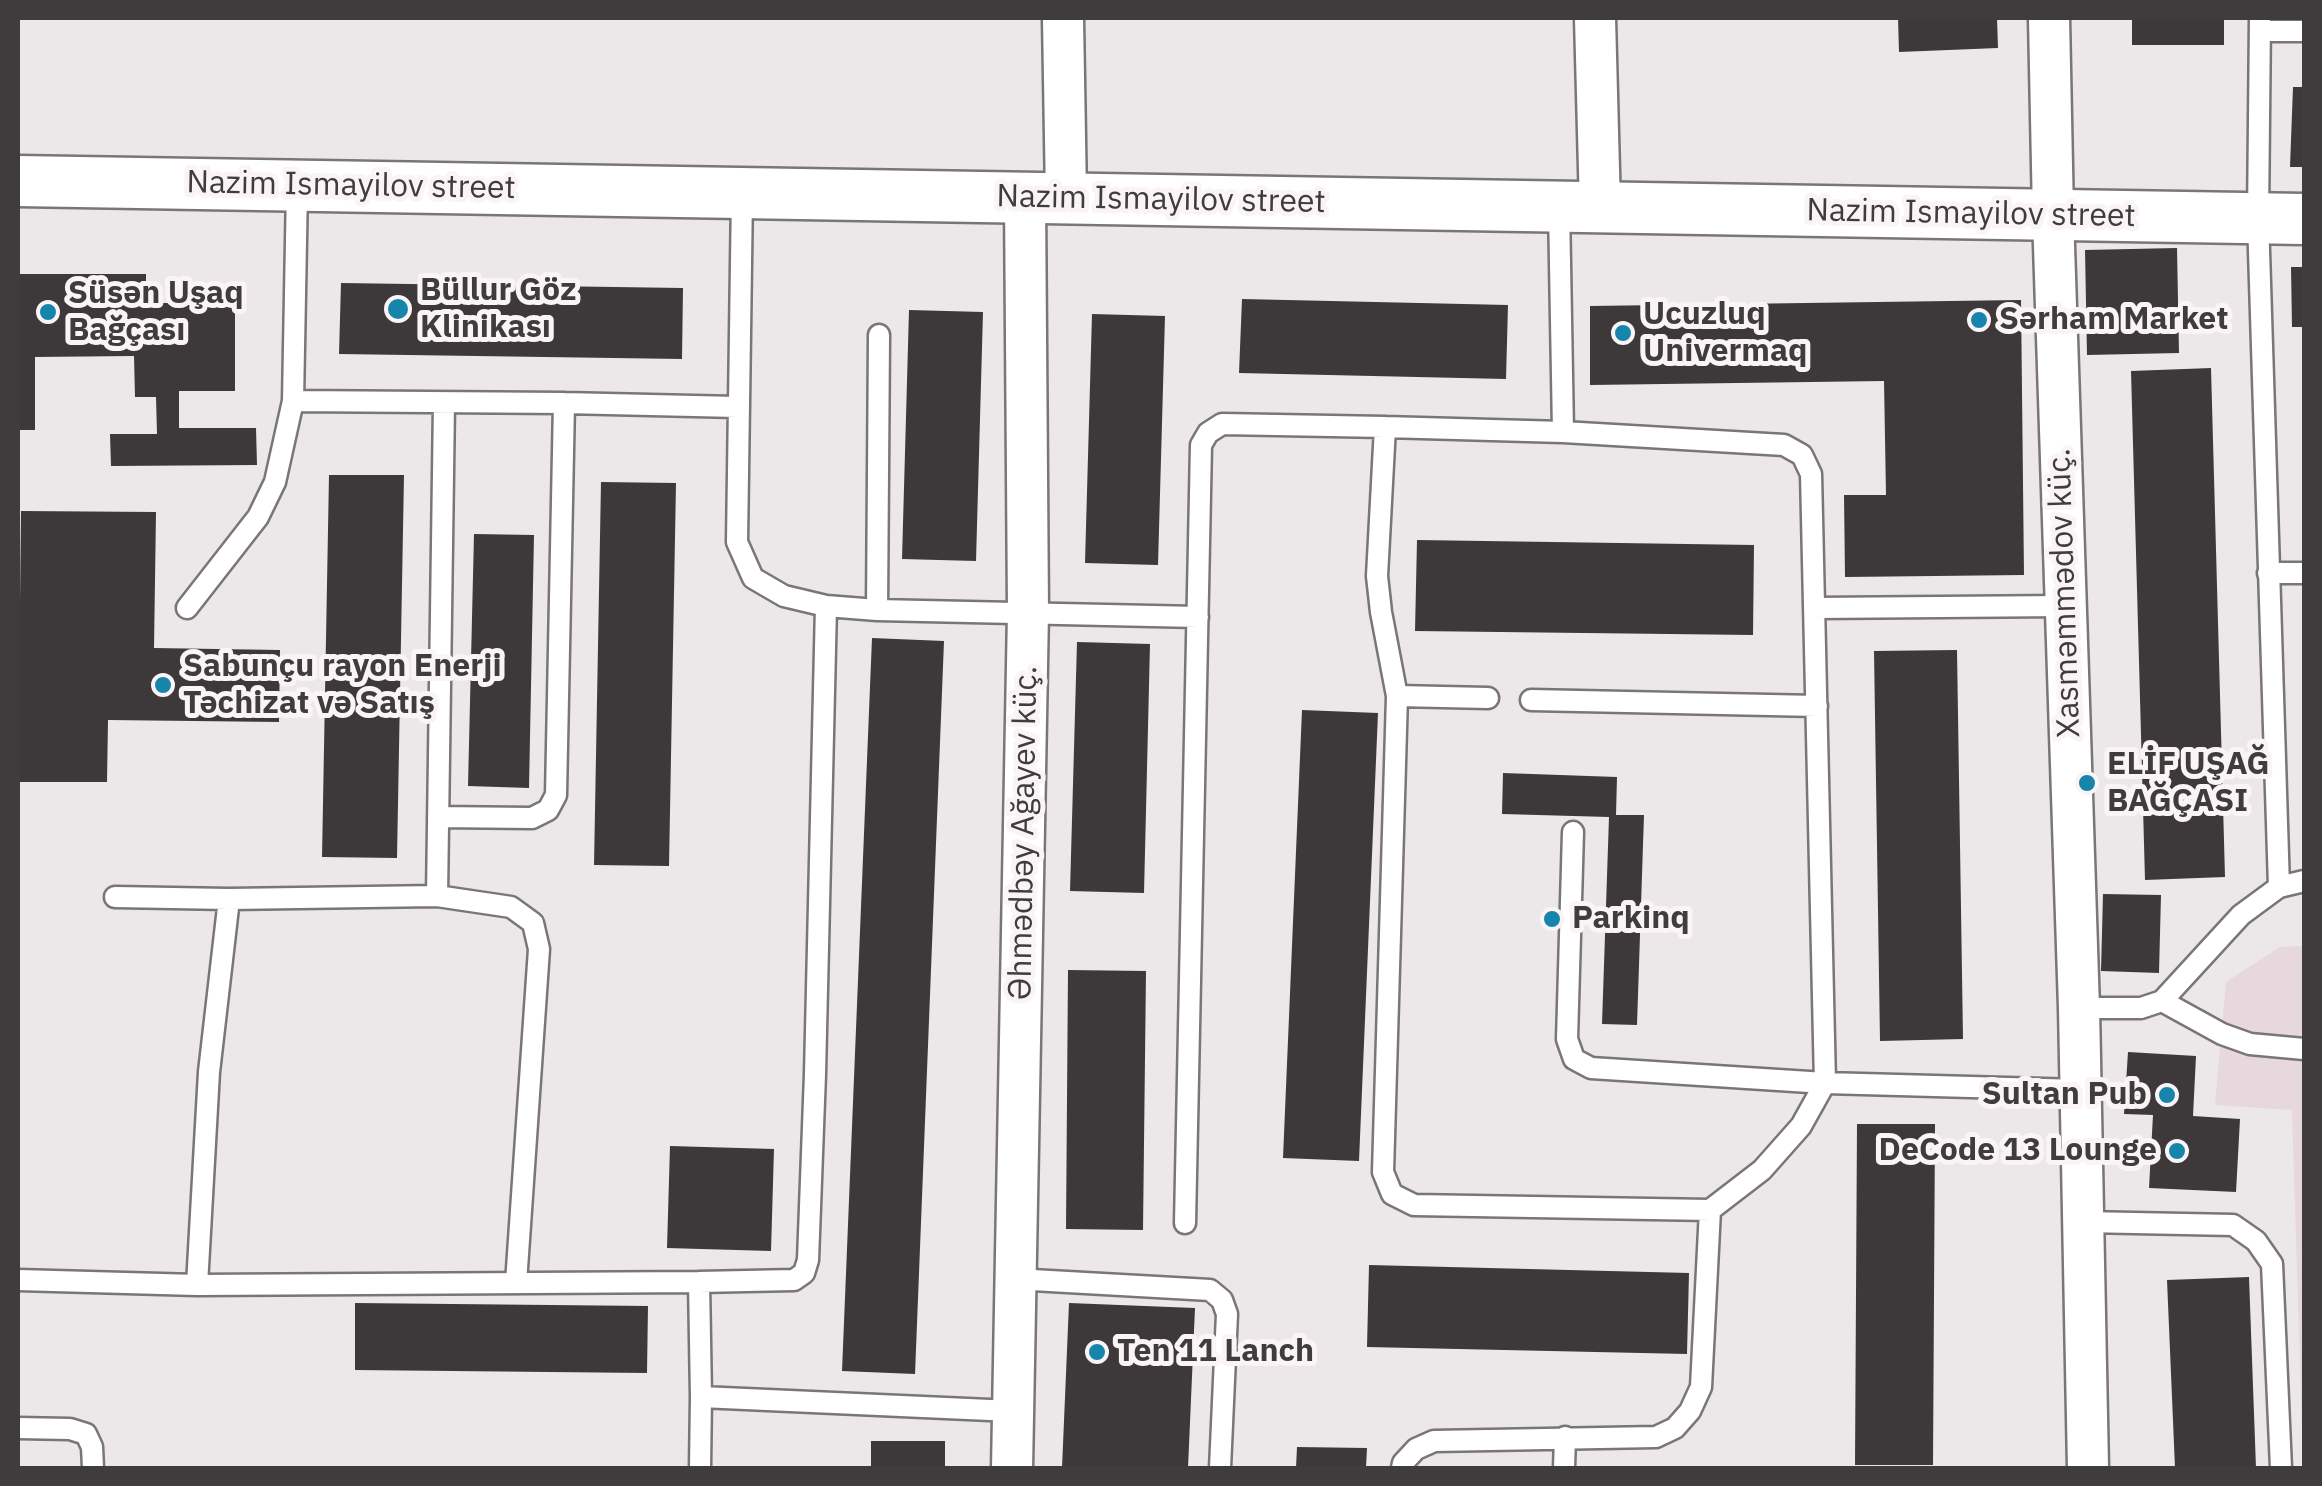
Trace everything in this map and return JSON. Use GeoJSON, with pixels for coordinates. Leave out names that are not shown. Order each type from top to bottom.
{"type":"FeatureCollection","features":[{"type":"Feature","properties":{"kind":"street","name":"Əhmədbəy Ağayev küç."},"geometry":{"type":"LineString","coordinates":[[1012,1468],[1028,612],[1046,198],[1063,18]]}},
{"type":"Feature","properties":{"kind":"street"},"geometry":{"type":"LineString","coordinates":[[1580,207],[1595,18]]}},
{"type":"Feature","properties":{"kind":"street","name":"Xasməmmədov küç."},"geometry":{"type":"LineString","coordinates":[[2049,18],[2079,1008],[2088,1468]]}},
{"type":"Feature","properties":{"kind":"street","name":"Nazim Ismayilov street"},"geometry":{"type":"LineString","coordinates":[[18,180],[2281,219]]}},
{"type":"Feature","properties":{"kind":"lane"},"geometry":{"type":"LineString","coordinates":[[2280,887],[2268,574],[2281,219],[2260,24],[2304,31]]}},
{"type":"Feature","properties":{"kind":"lane"},"geometry":{"type":"LineString","coordinates":[[187,608],[258,517],[275,482],[292,401],[297,186]]}},
{"type":"Feature","properties":{"kind":"lane"},"geometry":{"type":"LineString","coordinates":[[742,193],[737,542],[753,578],[784,596],[826,606],[1198,618]]}},
{"type":"Feature","properties":{"kind":"lane"},"geometry":{"type":"LineString","coordinates":[[1562,432],[1580,207]]}},
{"type":"Feature","properties":{"kind":"lane"},"geometry":{"type":"LineString","coordinates":[[877,610],[879,335]]}},
{"type":"Feature","properties":{"kind":"lane"},"geometry":{"type":"LineString","coordinates":[[292,401],[737,407]]}},
{"type":"Feature","properties":{"kind":"lane"},"geometry":{"type":"LineString","coordinates":[[437,896],[444,403]]}},
{"type":"Feature","properties":{"kind":"lane"},"geometry":{"type":"LineString","coordinates":[[438,818],[532,818],[548,810],[556,795],[564,403]]}},
{"type":"Feature","properties":{"kind":"lane"},"geometry":{"type":"LineString","coordinates":[[1185,1222],[1200,445],[1208,433],[1222,424],[1386,427],[1562,432],[1784,445],[1802,455],[1811,474],[1825,1083],[1800,1126],[1762,1170],[1710,1210],[1414,1205],[1392,1194],[1383,1172],[1397,696],[1377,576],[1386,427]]}},
{"type":"Feature","properties":{"kind":"lane"},"geometry":{"type":"LineString","coordinates":[[2268,574],[2304,573]]}},
{"type":"Feature","properties":{"kind":"lane"},"geometry":{"type":"LineString","coordinates":[[18,1280],[198,1284],[699,1282],[794,1280],[804,1273],[808,1260],[815,1074],[826,606]]}},
{"type":"Feature","properties":{"kind":"lane"},"geometry":{"type":"LineString","coordinates":[[1815,608],[2065,606]]}},
{"type":"Feature","properties":{"kind":"lane"},"geometry":{"type":"LineString","coordinates":[[1397,696],[1488,698]]}},
{"type":"Feature","properties":{"kind":"lane"},"geometry":{"type":"LineString","coordinates":[[1531,700],[1816,706]]}},
{"type":"Feature","properties":{"kind":"lane"},"geometry":{"type":"LineString","coordinates":[[1573,832],[1567,1039],[1574,1060],[1592,1068],[1825,1083],[2080,1090]]}},
{"type":"Feature","properties":{"kind":"lane"},"geometry":{"type":"LineString","coordinates":[[2079,1008],[2141,1008],[2162,1001],[2241,915],[2280,887],[2304,881]]}},
{"type":"Feature","properties":{"kind":"lane"},"geometry":{"type":"LineString","coordinates":[[115,897],[437,896],[511,907],[533,923],[539,949],[516,1283]]}},
{"type":"Feature","properties":{"kind":"lane"},"geometry":{"type":"LineString","coordinates":[[198,1284],[208,1072],[229,899]]}},
{"type":"Feature","properties":{"kind":"lane"},"geometry":{"type":"LineString","coordinates":[[2162,1001],[2222,1034],[2250,1044],[2304,1049]]}},
{"type":"Feature","properties":{"kind":"lane"},"geometry":{"type":"LineString","coordinates":[[1402,1468],[1416,1449],[1434,1441],[1656,1437],[1675,1428],[1690,1411],[1701,1387],[1710,1210]]}},
{"type":"Feature","properties":{"kind":"lane"},"geometry":{"type":"LineString","coordinates":[[2084,1222],[2234,1225],[2256,1241],[2272,1264],[2281,1468]]}},
{"type":"Feature","properties":{"kind":"lane"},"geometry":{"type":"LineString","coordinates":[[1014,1280],[1210,1290],[1222,1300],[1226,1314],[1220,1468]]}},
{"type":"Feature","properties":{"kind":"lane"},"geometry":{"type":"LineString","coordinates":[[699,1282],[700,1468]]}},
{"type":"Feature","properties":{"kind":"lane"},"geometry":{"type":"LineString","coordinates":[[701,1397],[1012,1411]]}},
{"type":"Feature","properties":{"kind":"lane"},"geometry":{"type":"LineString","coordinates":[[18,1428],[70,1428],[86,1434],[92,1447],[93,1468]]}},
{"type":"Feature","properties":{"kind":"lane"},"geometry":{"type":"LineString","coordinates":[[1564,1468],[1565,1438]]}},
{"type":"Feature","properties":{"kind":"shaded area"},"geometry":{"type":"Polygon","coordinates":[[[2304,946],[2304,1431],[2292,1110],[2215,1105],[2226,982],[2280,947],[2304,946]]]}},
{"type":"Feature","properties":{"kind":"building"},"geometry":{"type":"Polygon","coordinates":[[[1898,18],[1997,18],[1998,48],[1899,52],[1898,18]]]}},
{"type":"Feature","properties":{"kind":"building"},"geometry":{"type":"Polygon","coordinates":[[[2132,18],[2224,18],[2224,45],[2132,45],[2132,18]]]}},
{"type":"Feature","properties":{"kind":"building"},"geometry":{"type":"Polygon","coordinates":[[[2293,87],[2304,87],[2304,167],[2290,167],[2293,87]]]}},
{"type":"Feature","properties":{"kind":"building"},"geometry":{"type":"Polygon","coordinates":[[[2177,248],[2179,353],[2087,355],[2085,250],[2177,248]]]}},
{"type":"Feature","properties":{"kind":"building"},"geometry":{"type":"Polygon","coordinates":[[[2291,267],[2304,267],[2304,327],[2292,327],[2291,267]]]}},
{"type":"Feature","properties":{"kind":"building"},"geometry":{"type":"Polygon","coordinates":[[[18,274],[146,274],[146,303],[235,303],[235,391],[179,391],[179,428],[256,428],[257,465],[111,466],[110,434],[157,434],[156,397],[135,397],[134,356],[35,357],[35,430],[18,430],[18,274]]]}},
{"type":"Feature","properties":{"kind":"building"},"geometry":{"type":"Polygon","coordinates":[[[341,283],[683,288],[682,359],[339,354],[341,283]]]}},
{"type":"Feature","properties":{"kind":"building"},"geometry":{"type":"Polygon","coordinates":[[[1242,299],[1508,305],[1506,379],[1239,373],[1242,299]]]}},
{"type":"Feature","properties":{"kind":"building"},"geometry":{"type":"Polygon","coordinates":[[[2021,300],[2024,575],[1845,577],[1844,495],[1886,495],[1884,381],[1590,385],[1590,306],[2021,300]]]}},
{"type":"Feature","properties":{"kind":"building"},"geometry":{"type":"Polygon","coordinates":[[[909,310],[983,312],[976,561],[902,559],[909,310]]]}},
{"type":"Feature","properties":{"kind":"building"},"geometry":{"type":"Polygon","coordinates":[[[1092,314],[1165,316],[1158,565],[1085,563],[1092,314]]]}},
{"type":"Feature","properties":{"kind":"building"},"geometry":{"type":"Polygon","coordinates":[[[2211,368],[2225,877],[2145,880],[2131,371],[2211,368]]]}},
{"type":"Feature","properties":{"kind":"building"},"geometry":{"type":"Polygon","coordinates":[[[329,475],[404,475],[397,858],[322,857],[329,475]]]}},
{"type":"Feature","properties":{"kind":"building"},"geometry":{"type":"Polygon","coordinates":[[[601,482],[676,483],[669,866],[594,865],[601,482]]]}},
{"type":"Feature","properties":{"kind":"building"},"geometry":{"type":"Polygon","coordinates":[[[21,511],[156,512],[154,648],[280,650],[279,722],[108,720],[107,782],[18,782],[21,511]]]}},
{"type":"Feature","properties":{"kind":"building"},"geometry":{"type":"Polygon","coordinates":[[[474,534],[534,535],[529,788],[468,786],[474,534]]]}},
{"type":"Feature","properties":{"kind":"building"},"geometry":{"type":"Polygon","coordinates":[[[1417,540],[1754,545],[1753,635],[1415,631],[1417,540]]]}},
{"type":"Feature","properties":{"kind":"building"},"geometry":{"type":"Polygon","coordinates":[[[872,638],[944,641],[915,1374],[842,1371],[872,638]]]}},
{"type":"Feature","properties":{"kind":"building"},"geometry":{"type":"Polygon","coordinates":[[[1077,642],[1150,644],[1144,893],[1070,891],[1077,642]]]}},
{"type":"Feature","properties":{"kind":"building"},"geometry":{"type":"Polygon","coordinates":[[[1957,650],[1963,1039],[1880,1041],[1874,651],[1957,650]]]}},
{"type":"Feature","properties":{"kind":"building"},"geometry":{"type":"Polygon","coordinates":[[[1302,710],[1378,713],[1359,1161],[1283,1158],[1302,710]]]}},
{"type":"Feature","properties":{"kind":"building"},"geometry":{"type":"Polygon","coordinates":[[[1503,773],[1617,777],[1616,815],[1644,815],[1637,1025],[1602,1024],[1609,817],[1502,814],[1503,773]]]}},
{"type":"Feature","properties":{"kind":"building"},"geometry":{"type":"Polygon","coordinates":[[[2103,894],[2161,895],[2159,973],[2101,971],[2103,894]]]}},
{"type":"Feature","properties":{"kind":"building"},"geometry":{"type":"Polygon","coordinates":[[[1068,970],[1146,971],[1143,1230],[1066,1229],[1068,970]]]}},
{"type":"Feature","properties":{"kind":"building"},"geometry":{"type":"Polygon","coordinates":[[[2128,1052],[2196,1056],[2193,1116],[2240,1119],[2236,1192],[2149,1188],[2153,1115],[2124,1114],[2128,1052]]]}},
{"type":"Feature","properties":{"kind":"building"},"geometry":{"type":"Polygon","coordinates":[[[1857,1124],[1935,1124],[1933,1465],[1855,1465],[1857,1124]]]}},
{"type":"Feature","properties":{"kind":"building"},"geometry":{"type":"Polygon","coordinates":[[[670,1146],[774,1149],[771,1251],[667,1248],[670,1146]]]}},
{"type":"Feature","properties":{"kind":"building"},"geometry":{"type":"Polygon","coordinates":[[[1369,1265],[1689,1273],[1687,1354],[1367,1347],[1369,1265]]]}},
{"type":"Feature","properties":{"kind":"building"},"geometry":{"type":"Polygon","coordinates":[[[2249,1277],[2256,1468],[2175,1468],[2167,1280],[2249,1277]]]}},
{"type":"Feature","properties":{"kind":"building"},"geometry":{"type":"Polygon","coordinates":[[[355,1303],[648,1306],[647,1373],[355,1370],[355,1303]]]}},
{"type":"Feature","properties":{"kind":"building"},"geometry":{"type":"Polygon","coordinates":[[[1069,1303],[1195,1308],[1188,1468],[1062,1468],[1069,1303]]]}},
{"type":"Feature","properties":{"kind":"building"},"geometry":{"type":"Polygon","coordinates":[[[871,1441],[945,1441],[945,1468],[871,1468],[871,1441]]]}},
{"type":"Feature","properties":{"kind":"building"},"geometry":{"type":"Polygon","coordinates":[[[1297,1447],[1367,1448],[1366,1468],[1296,1468],[1297,1447]]]}},
{"type":"Feature","properties":{"kind":"place","name":"Büllur Göz Klinikası"},"geometry":{"type":"Point","coordinates":[398,309]}},
{"type":"Feature","properties":{"kind":"place","name":"Süsən Uşaq Bağçası"},"geometry":{"type":"Point","coordinates":[48,312]}},
{"type":"Feature","properties":{"kind":"place","name":"Sərham Market"},"geometry":{"type":"Point","coordinates":[1979,320]}},
{"type":"Feature","properties":{"kind":"place","name":"Ucuzluq Univermaq"},"geometry":{"type":"Point","coordinates":[1623,333]}},
{"type":"Feature","properties":{"kind":"place","name":"Sabunçu rayon Enerji Təchizat və Satış"},"geometry":{"type":"Point","coordinates":[163,685]}},
{"type":"Feature","properties":{"kind":"place","name":"ELİF UŞAĞ BAĞÇASI"},"geometry":{"type":"Point","coordinates":[2087,783]}},
{"type":"Feature","properties":{"kind":"place","name":"Parkinq"},"geometry":{"type":"Point","coordinates":[1552,919]}},
{"type":"Feature","properties":{"kind":"place","name":"Sultan Pub"},"geometry":{"type":"Point","coordinates":[2167,1095]}},
{"type":"Feature","properties":{"kind":"place","name":"DeCode 13 Lounge"},"geometry":{"type":"Point","coordinates":[2177,1151]}},
{"type":"Feature","properties":{"kind":"place","name":"Ten 11 Lanch"},"geometry":{"type":"Point","coordinates":[1097,1352]}}]}
